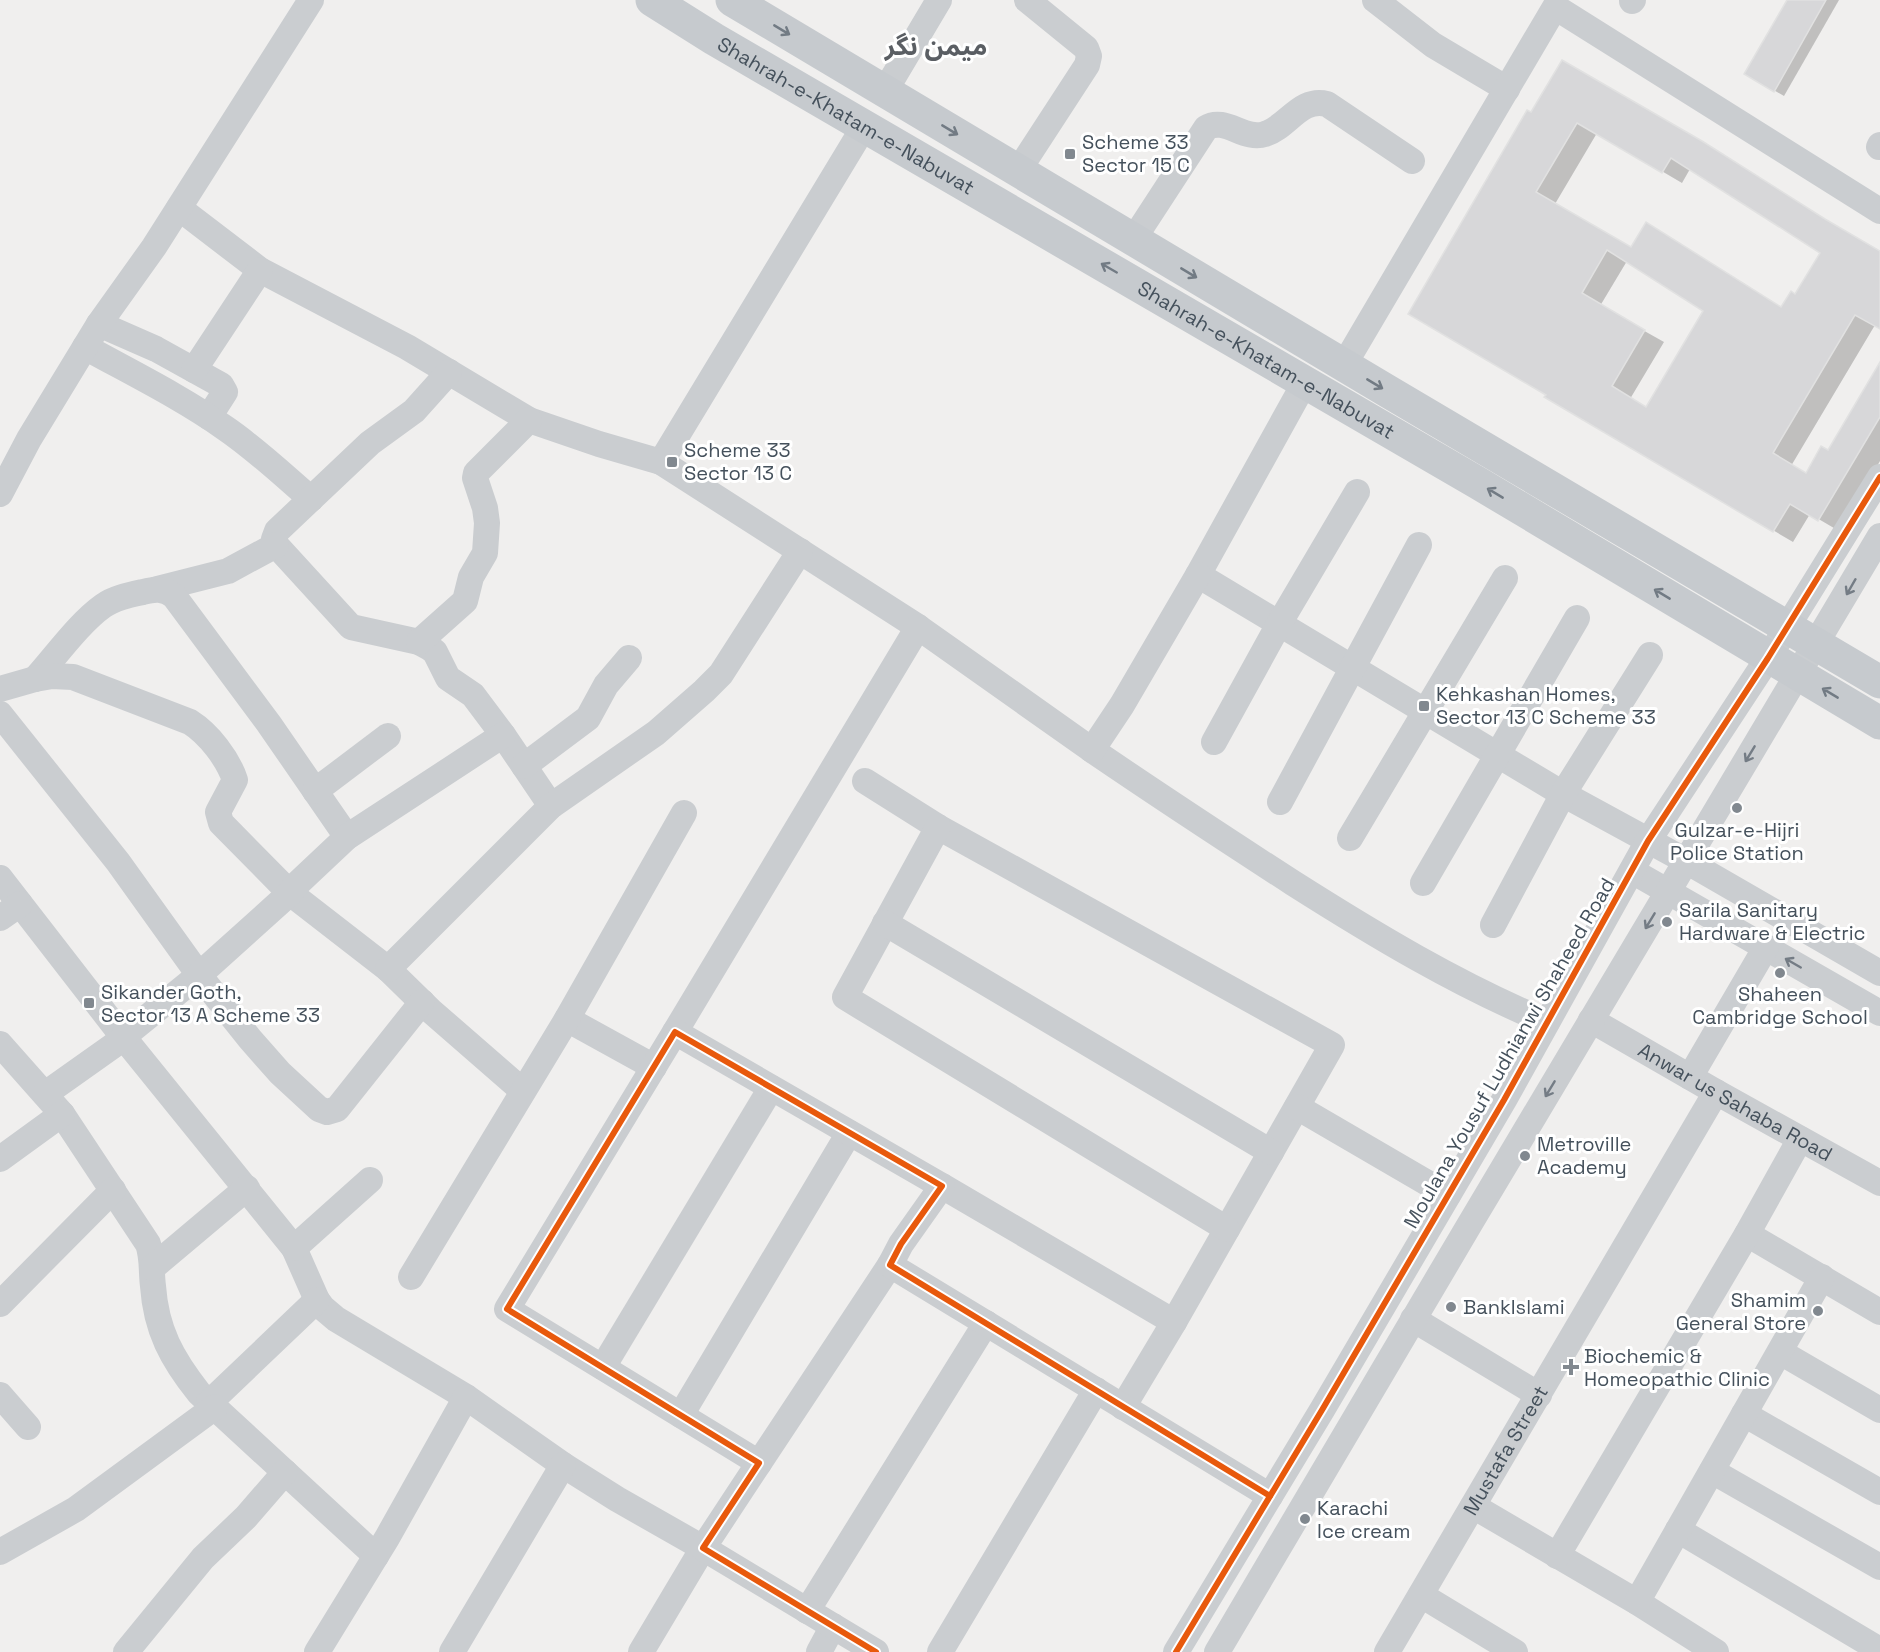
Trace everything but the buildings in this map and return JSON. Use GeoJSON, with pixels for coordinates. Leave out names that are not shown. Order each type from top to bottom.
{"type":"FeatureCollection","features":[{"type":"Feature","properties":{"kind":"main road","name":"Shahrah-e-Khatam-e-Nabuvat"},"geometry":{"type":"LineString","coordinates":[[652,0],[714,39],[1478,483],[1880,723]]}},
{"type":"Feature","properties":{"kind":"main road","name":"Shahrah-e-Khatam-e-Nabuvat"},"geometry":{"type":"LineString","coordinates":[[732,0],[1880,682]]}},
{"type":"Feature","properties":{"kind":"street"},"geometry":{"type":"LineString","coordinates":[[0,494],[29,439],[85,346],[154,247],[311,0]]}},
{"type":"Feature","properties":{"kind":"street"},"geometry":{"type":"LineString","coordinates":[[885,91],[939,0]]}},
{"type":"Feature","properties":{"kind":"street"},"geometry":{"type":"LineString","coordinates":[[1018,171],[1087,65],[1089,56],[1086,48],[1027,0]]}},
{"type":"Feature","properties":{"kind":"street"},"geometry":{"type":"LineString","coordinates":[[1375,0],[1433,45],[1507,89]]}},
{"type":"Feature","properties":{"kind":"street"},"geometry":{"type":"LineString","coordinates":[[1344,365],[1555,7],[1880,211]]}},
{"type":"Feature","properties":{"kind":"street"},"geometry":{"type":"LineString","coordinates":[[1134,240],[1206,128],[1218,123],[1249,136],[1266,134],[1303,106],[1319,102],[1327,104],[1412,161]]}},
{"type":"Feature","properties":{"kind":"street"},"geometry":{"type":"LineString","coordinates":[[661,462],[865,125]]}},
{"type":"Feature","properties":{"kind":"street"},"geometry":{"type":"LineString","coordinates":[[179,208],[260,270],[407,347],[529,420],[598,444],[661,462],[918,627],[1166,801],[1346,916],[1443,974],[1547,1022]]}},
{"type":"Feature","properties":{"kind":"street"},"geometry":{"type":"LineString","coordinates":[[194,370],[260,270]]}},
{"type":"Feature","properties":{"kind":"street"},"geometry":{"type":"LineString","coordinates":[[99,324],[156,349],[224,389],[225,392],[209,417]]}},
{"type":"Feature","properties":{"kind":"street"},"geometry":{"type":"LineString","coordinates":[[85,346],[209,417],[255,450],[311,499]]}},
{"type":"Feature","properties":{"kind":"street"},"geometry":{"type":"LineString","coordinates":[[449,372],[414,411],[370,443],[277,531],[274,539],[276,545],[351,627],[419,642],[435,652],[448,678],[473,695],[551,806]]}},
{"type":"Feature","properties":{"kind":"street"},"geometry":{"type":"LineString","coordinates":[[1092,750],[1122,705],[1198,575],[1305,382]]}},
{"type":"Feature","properties":{"kind":"street"},"geometry":{"type":"LineString","coordinates":[[419,642],[465,601],[471,577],[484,553],[487,523],[485,508],[475,478],[476,473],[529,420]]}},
{"type":"Feature","properties":{"kind":"street","name":"Moulana Yousuf Ludhianwi Shaheed Road"},"geometry":{"type":"LineString","coordinates":[[1176,1652],[1448,1195],[1648,841],[1768,658],[1880,477]]}},
{"type":"Feature","properties":{"kind":"street"},"geometry":{"type":"LineString","coordinates":[[1214,742],[1279,624],[1357,492]]}},
{"type":"Feature","properties":{"kind":"street"},"geometry":{"type":"LineString","coordinates":[[1217,1652],[1880,536]]}},
{"type":"Feature","properties":{"kind":"street"},"geometry":{"type":"LineString","coordinates":[[35,679],[103,606],[117,599],[228,571],[276,545]]}},
{"type":"Feature","properties":{"kind":"street"},"geometry":{"type":"LineString","coordinates":[[1280,802],[1419,545]]}},
{"type":"Feature","properties":{"kind":"street"},"geometry":{"type":"LineString","coordinates":[[388,969],[551,806],[656,734],[722,674],[800,551]]}},
{"type":"Feature","properties":{"kind":"street"},"geometry":{"type":"LineString","coordinates":[[1198,575],[1563,794],[1686,861],[1880,973]]}},
{"type":"Feature","properties":{"kind":"street"},"geometry":{"type":"LineString","coordinates":[[1350,838],[1505,578]]}},
{"type":"Feature","properties":{"kind":"street"},"geometry":{"type":"LineString","coordinates":[[157,589],[167,591],[174,596],[269,724],[347,837]]}},
{"type":"Feature","properties":{"kind":"street"},"geometry":{"type":"LineString","coordinates":[[1423,883],[1577,618]]}},
{"type":"Feature","properties":{"kind":"street"},"geometry":{"type":"LineString","coordinates":[[759,1463],[507,1308],[918,627]]}},
{"type":"Feature","properties":{"kind":"street"},"geometry":{"type":"LineString","coordinates":[[1493,925],[1563,794],[1650,655]]}},
{"type":"Feature","properties":{"kind":"street"},"geometry":{"type":"LineString","coordinates":[[524,765],[588,718],[606,685],[629,658]]}},
{"type":"Feature","properties":{"kind":"street"},"geometry":{"type":"LineString","coordinates":[[0,689],[52,676],[72,677],[190,722],[200,728],[211,739],[234,777],[234,784],[218,812],[221,823],[290,893],[388,969],[523,1091]]}},
{"type":"Feature","properties":{"kind":"street"},"geometry":{"type":"LineString","coordinates":[[0,714],[118,862],[199,975],[280,1073],[319,1109],[327,1112],[337,1109],[422,1002]]}},
{"type":"Feature","properties":{"kind":"street"},"geometry":{"type":"LineString","coordinates":[[45,1094],[124,1038],[199,975],[290,893],[347,837],[503,735]]}},
{"type":"Feature","properties":{"kind":"street"},"geometry":{"type":"LineString","coordinates":[[315,791],[388,736]]}},
{"type":"Feature","properties":{"kind":"street"},"geometry":{"type":"LineString","coordinates":[[865,781],[938,827],[1332,1045],[1123,1407]]}},
{"type":"Feature","properties":{"kind":"street"},"geometry":{"type":"LineString","coordinates":[[411,1277],[567,1019],[684,813]]}},
{"type":"Feature","properties":{"kind":"street"},"geometry":{"type":"LineString","coordinates":[[938,827],[845,997],[1227,1228]]}},
{"type":"Feature","properties":{"kind":"street"},"geometry":{"type":"LineString","coordinates":[[1632,871],[1880,1013]]}},
{"type":"Feature","properties":{"kind":"street"},"geometry":{"type":"LineString","coordinates":[[0,878],[10,911],[124,1038],[294,1248],[322,1308],[466,1397],[563,1465],[617,1499],[876,1652]]}},
{"type":"Feature","properties":{"kind":"street"},"geometry":{"type":"LineString","coordinates":[[885,923],[1271,1152]]}},
{"type":"Feature","properties":{"kind":"street"},"geometry":{"type":"LineString","coordinates":[[1690,1077],[1766,947]]}},
{"type":"Feature","properties":{"kind":"street"},"geometry":{"type":"LineString","coordinates":[[567,1019],[654,1067]]}},
{"type":"Feature","properties":{"kind":"street","name":"Anwar us Sahaba Road"},"geometry":{"type":"LineString","coordinates":[[1591,1020],[1880,1183]]}},
{"type":"Feature","properties":{"kind":"street"},"geometry":{"type":"LineString","coordinates":[[675,1032],[1174,1322]]}},
{"type":"Feature","properties":{"kind":"street"},"geometry":{"type":"LineString","coordinates":[[0,1044],[62,1114],[148,1244],[152,1255],[153,1287],[160,1322],[167,1347],[178,1367],[199,1393],[376,1556]]}},
{"type":"Feature","properties":{"kind":"street"},"geometry":{"type":"LineString","coordinates":[[603,1367],[771,1088]]}},
{"type":"Feature","properties":{"kind":"street","name":"Mustafa Street"},"geometry":{"type":"LineString","coordinates":[[1387,1652],[1716,1092]]}},
{"type":"Feature","properties":{"kind":"street"},"geometry":{"type":"LineString","coordinates":[[1297,1107],[1448,1195]]}},
{"type":"Feature","properties":{"kind":"street"},"geometry":{"type":"LineString","coordinates":[[0,1159],[62,1114]]}},
{"type":"Feature","properties":{"kind":"street"},"geometry":{"type":"LineString","coordinates":[[681,1415],[849,1133]]}},
{"type":"Feature","properties":{"kind":"street"},"geometry":{"type":"LineString","coordinates":[[1557,1556],[1747,1234],[1800,1139]]}},
{"type":"Feature","properties":{"kind":"street"},"geometry":{"type":"LineString","coordinates":[[294,1248],[370,1180]]}},
{"type":"Feature","properties":{"kind":"street"},"geometry":{"type":"LineString","coordinates":[[641,1652],[703,1548],[890,1265],[901,1244],[942,1186]]}},
{"type":"Feature","properties":{"kind":"street"},"geometry":{"type":"LineString","coordinates":[[152,1268],[247,1188]]}},
{"type":"Feature","properties":{"kind":"street"},"geometry":{"type":"LineString","coordinates":[[0,1304],[113,1190]]}},
{"type":"Feature","properties":{"kind":"street"},"geometry":{"type":"LineString","coordinates":[[1747,1234],[1880,1312]]}},
{"type":"Feature","properties":{"kind":"street"},"geometry":{"type":"LineString","coordinates":[[890,1265],[1270,1496]]}},
{"type":"Feature","properties":{"kind":"street"},"geometry":{"type":"LineString","coordinates":[[1637,1602],[1822,1277]]}},
{"type":"Feature","properties":{"kind":"street"},"geometry":{"type":"LineString","coordinates":[[0,1552],[76,1509],[212,1405],[318,1300]]}},
{"type":"Feature","properties":{"kind":"street"},"geometry":{"type":"LineString","coordinates":[[1413,1319],[1539,1395]]}},
{"type":"Feature","properties":{"kind":"street"},"geometry":{"type":"LineString","coordinates":[[807,1611],[986,1323]]}},
{"type":"Feature","properties":{"kind":"street"},"geometry":{"type":"LineString","coordinates":[[1780,1352],[1880,1410]]}},
{"type":"Feature","properties":{"kind":"street"},"geometry":{"type":"LineString","coordinates":[[940,1652],[1096,1390]]}},
{"type":"Feature","properties":{"kind":"street"},"geometry":{"type":"LineString","coordinates":[[0,1395],[28,1428]]}},
{"type":"Feature","properties":{"kind":"street"},"geometry":{"type":"LineString","coordinates":[[317,1652],[376,1556],[466,1397]]}},
{"type":"Feature","properties":{"kind":"street"},"geometry":{"type":"LineString","coordinates":[[1744,1414],[1880,1492]]}},
{"type":"Feature","properties":{"kind":"street"},"geometry":{"type":"LineString","coordinates":[[452,1652],[563,1465]]}},
{"type":"Feature","properties":{"kind":"street"},"geometry":{"type":"LineString","coordinates":[[1712,1471],[1880,1567]]}},
{"type":"Feature","properties":{"kind":"street"},"geometry":{"type":"LineString","coordinates":[[126,1652],[203,1558],[246,1517],[285,1472]]}},
{"type":"Feature","properties":{"kind":"street"},"geometry":{"type":"LineString","coordinates":[[1473,1506],[1637,1602],[1716,1652]]}},
{"type":"Feature","properties":{"kind":"street"},"geometry":{"type":"LineString","coordinates":[[1678,1530],[1880,1650]]}},
{"type":"Feature","properties":{"kind":"street"},"geometry":{"type":"LineString","coordinates":[[1421,1595],[1506,1650]]}},
{"type":"Feature","properties":{"kind":"street"},"geometry":{"type":"LineString","coordinates":[[819,1652],[833,1626]]}},
{"type":"Feature","properties":{"kind":"cycle path"},"geometry":{"type":"LineString","coordinates":[[1176,1652],[1322,1410],[1504,1100],[1648,841],[1768,658],[1880,477]]}},
{"type":"Feature","properties":{"kind":"cycle path"},"geometry":{"type":"LineString","coordinates":[[876,1652],[703,1548],[759,1463],[507,1309],[675,1032],[942,1186],[901,1244],[890,1265],[1270,1496]]}},
{"type":"Feature","properties":{"kind":"place","name":"Scheme 33 Sector 15 C"},"geometry":{"type":"Point","coordinates":[1070,154]}},
{"type":"Feature","properties":{"kind":"place","name":"Scheme 33 Sector 13 C"},"geometry":{"type":"Point","coordinates":[672,462]}},
{"type":"Feature","properties":{"kind":"place","name":"Kehkashan Homes, Sector 13 C Scheme 33"},"geometry":{"type":"Point","coordinates":[1424,706]}},
{"type":"Feature","properties":{"kind":"place","name":"Gulzar-e-Hijri Police Station"},"geometry":{"type":"Point","coordinates":[1737,808]}},
{"type":"Feature","properties":{"kind":"place","name":"Sarila Sanitary Hardware & Electric"},"geometry":{"type":"Point","coordinates":[1667,922]}},
{"type":"Feature","properties":{"kind":"place","name":"Shaheen Cambridge School"},"geometry":{"type":"Point","coordinates":[1780,973]}},
{"type":"Feature","properties":{"kind":"place","name":"Sikander Goth, Sector 13 A Scheme 33"},"geometry":{"type":"Point","coordinates":[89,1003]}},
{"type":"Feature","properties":{"kind":"place","name":"Metroville Academy"},"geometry":{"type":"Point","coordinates":[1525,1156]}},
{"type":"Feature","properties":{"kind":"place","name":"BankIslami"},"geometry":{"type":"Point","coordinates":[1451,1307]}},
{"type":"Feature","properties":{"kind":"place","name":"Shamim General Store"},"geometry":{"type":"Point","coordinates":[1818,1311]}},
{"type":"Feature","properties":{"kind":"place","name":"Biochemic & Homeopathic Clinic"},"geometry":{"type":"Point","coordinates":[1571,1367]}},
{"type":"Feature","properties":{"kind":"place","name":"Karachi Ice cream"},"geometry":{"type":"Point","coordinates":[1305,1519]}},
{"type":"Feature","properties":{"kind":"district","name":"میمن نگر"},"geometry":{"type":"Point","coordinates":[936,46]}}]}
